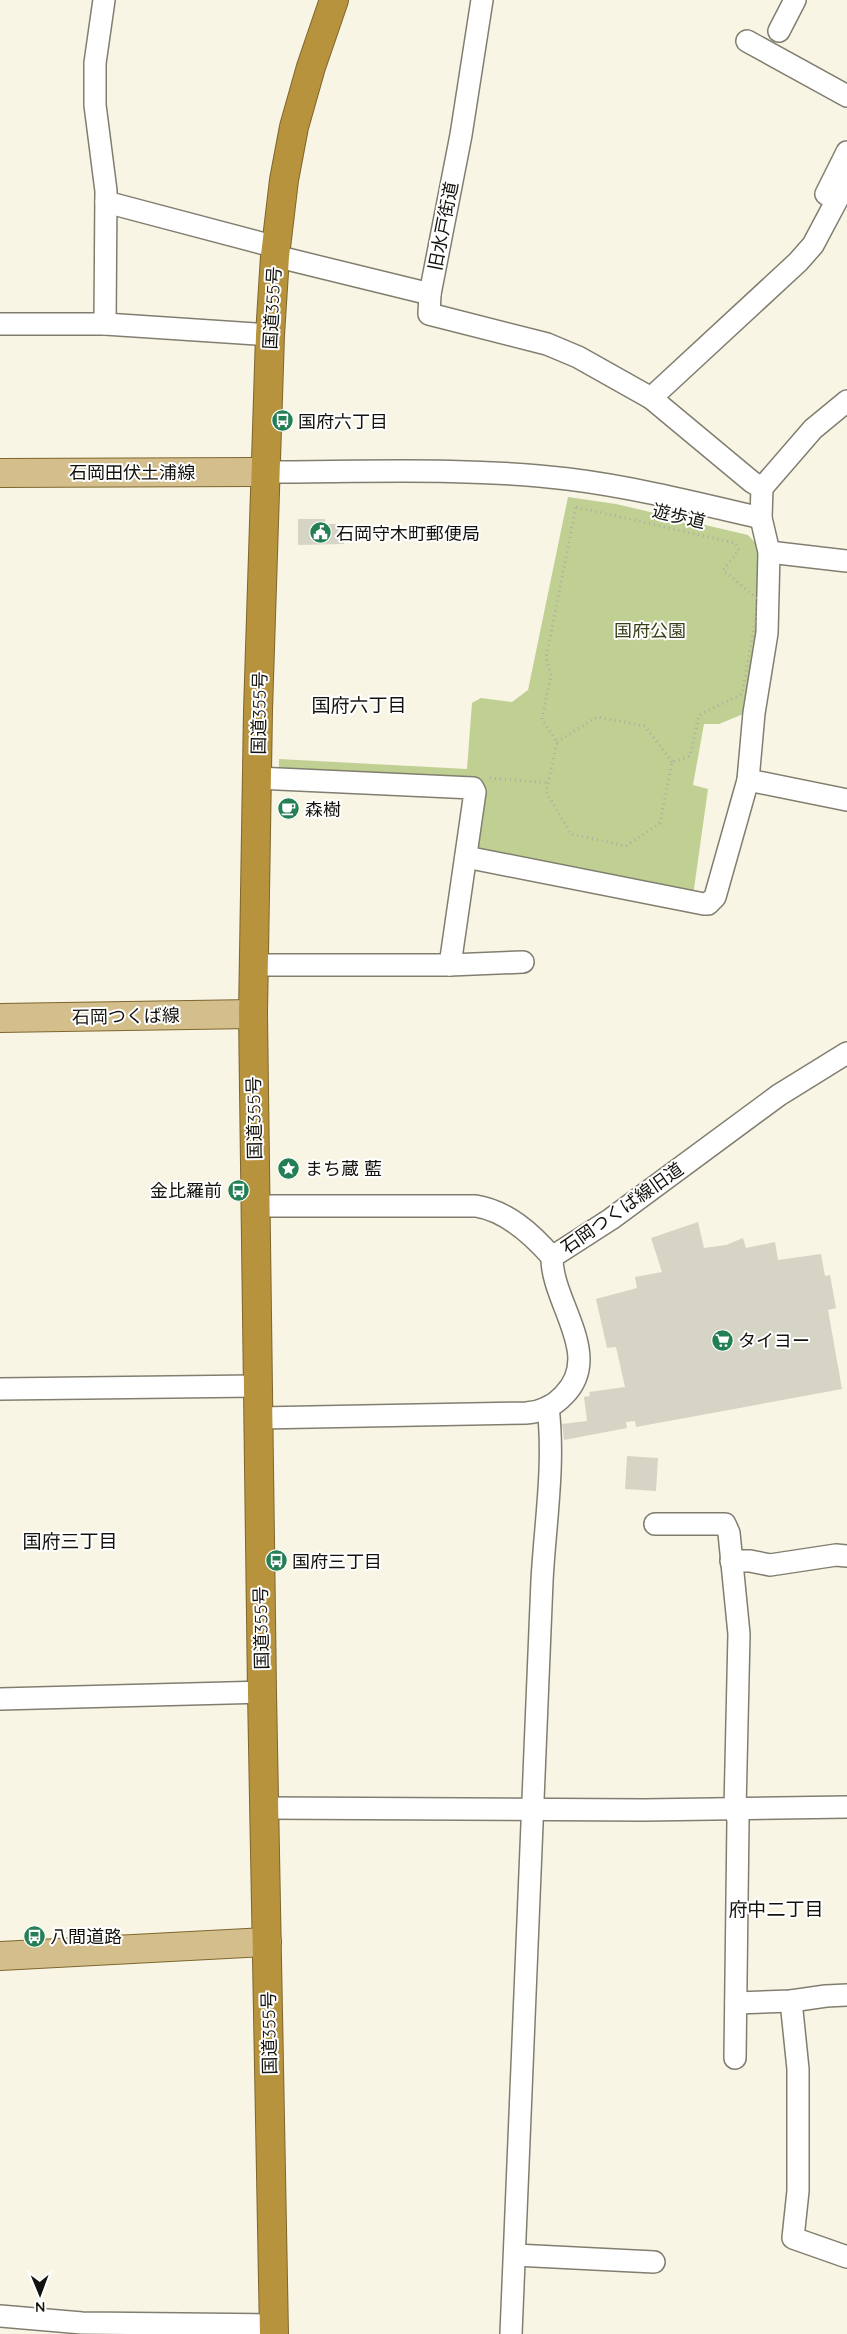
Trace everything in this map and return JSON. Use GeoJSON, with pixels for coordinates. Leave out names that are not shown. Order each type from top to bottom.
{"type":"FeatureCollection","features":[{"type":"Feature","properties":{"kind":"highway","name":"国道355号"},"geometry":{"type":"LineString","coordinates":[[274,2329],[262,1692],[253,1014],[257,778],[265,472],[270,335],[276,252],[284,180],[294,127],[311,68],[334,0]]}},
{"type":"Feature","properties":{"kind":"main road","name":"石岡田伏土浦線"},"geometry":{"type":"LineString","coordinates":[[0,473],[265,472]]}},
{"type":"Feature","properties":{"kind":"main road","name":"石岡つくば線"},"geometry":{"type":"LineString","coordinates":[[0,1018],[253,1014]]}},
{"type":"Feature","properties":{"kind":"main road"},"geometry":{"type":"LineString","coordinates":[[0,1956],[267,1942]]}},
{"type":"Feature","properties":{"kind":"street"},"geometry":{"type":"LineString","coordinates":[[104,0],[95,63],[96,105],[106,202],[105,324]]}},
{"type":"Feature","properties":{"kind":"street","name":"旧水戸街道"},"geometry":{"type":"LineString","coordinates":[[106,202],[276,252],[430,294],[461,135],[482,0]]}},
{"type":"Feature","properties":{"kind":"street"},"geometry":{"type":"LineString","coordinates":[[779,30],[795,0]]}},
{"type":"Feature","properties":{"kind":"street"},"geometry":{"type":"LineString","coordinates":[[747,41],[847,96]]}},
{"type":"Feature","properties":{"kind":"street"},"geometry":{"type":"LineString","coordinates":[[788,272],[791,259],[847,152]]}},
{"type":"Feature","properties":{"kind":"street"},"geometry":{"type":"LineString","coordinates":[[651,398],[683,365],[736,321],[788,272],[813,245],[847,181]]}},
{"type":"Feature","properties":{"kind":"street"},"geometry":{"type":"LineString","coordinates":[[430,294],[429,314],[547,344],[578,357],[651,398],[752,482],[762,488]]}},
{"type":"Feature","properties":{"kind":"street"},"geometry":{"type":"LineString","coordinates":[[0,324],[105,324],[270,335]]}},
{"type":"Feature","properties":{"kind":"street"},"geometry":{"type":"LineString","coordinates":[[466,857],[708,904],[715,897],[748,780],[754,713],[767,633],[769,552],[761,518],[762,488],[812,429],[846,404]]}},
{"type":"Feature","properties":{"kind":"street"},"geometry":{"type":"LineString","coordinates":[[265,472],[422,470],[559,478],[633,489],[761,518]]}},
{"type":"Feature","properties":{"kind":"street"},"geometry":{"type":"LineString","coordinates":[[769,552],[847,561]]}},
{"type":"Feature","properties":{"kind":"street"},"geometry":{"type":"LineString","coordinates":[[257,778],[473,788],[475,792],[450,965]]}},
{"type":"Feature","properties":{"kind":"street"},"geometry":{"type":"LineString","coordinates":[[748,780],[847,800]]}},
{"type":"Feature","properties":{"kind":"street"},"geometry":{"type":"LineString","coordinates":[[253,965],[450,965],[523,962]]}},
{"type":"Feature","properties":{"kind":"street","name":"石岡つくば線旧道"},"geometry":{"type":"LineString","coordinates":[[259,1418],[526,1413],[537,1412],[559,1401],[574,1384],[578,1376],[580,1364],[572,1328],[552,1269],[552,1257],[611,1219],[779,1095],[847,1052]]}},
{"type":"Feature","properties":{"kind":"street"},"geometry":{"type":"LineString","coordinates":[[256,1206],[476,1206],[492,1209],[533,1236],[552,1257]]}},
{"type":"Feature","properties":{"kind":"street"},"geometry":{"type":"LineString","coordinates":[[0,1389],[259,1386]]}},
{"type":"Feature","properties":{"kind":"street"},"geometry":{"type":"LineString","coordinates":[[511,2334],[542,1581],[550,1469],[548,1407]]}},
{"type":"Feature","properties":{"kind":"street"},"geometry":{"type":"LineString","coordinates":[[655,1524],[724,1524],[729,1533],[739,1634],[735,1809],[738,1820],[735,2058]]}},
{"type":"Feature","properties":{"kind":"street"},"geometry":{"type":"LineString","coordinates":[[731,1561],[750,1561],[770,1565],[826,1556],[847,1556]]}},
{"type":"Feature","properties":{"kind":"street"},"geometry":{"type":"LineString","coordinates":[[0,1699],[262,1692]]}},
{"type":"Feature","properties":{"kind":"street"},"geometry":{"type":"LineString","coordinates":[[264,1808],[735,1809],[847,1807]]}},
{"type":"Feature","properties":{"kind":"street"},"geometry":{"type":"LineString","coordinates":[[736,2003],[791,2001],[847,1995]]}},
{"type":"Feature","properties":{"kind":"street"},"geometry":{"type":"LineString","coordinates":[[791,2001],[798,2069],[798,2191],[793,2238],[847,2258]]}},
{"type":"Feature","properties":{"kind":"street"},"geometry":{"type":"LineString","coordinates":[[515,2255],[654,2262]]}},
{"type":"Feature","properties":{"kind":"street"},"geometry":{"type":"LineString","coordinates":[[0,2316],[82,2323],[274,2329]]}},
{"type":"Feature","properties":{"kind":"path","name":"遊歩道"},"geometry":{"type":"LineString","coordinates":[[557,742],[542,719],[551,675],[546,658],[576,508],[735,542],[740,550],[723,570],[760,600],[742,694],[699,715],[690,756],[672,762]]}},
{"type":"Feature","properties":{"kind":"path"},"geometry":{"type":"LineString","coordinates":[[597,716],[645,726],[672,762],[660,823],[626,846],[571,834],[546,792],[557,742],[597,716]]}},
{"type":"Feature","properties":{"kind":"green space","name":"国府公園"},"geometry":{"type":"Polygon","coordinates":[[[568,497],[616,504],[748,535],[761,549],[763,605],[748,712],[719,724],[704,724],[693,785],[708,789],[693,896],[472,850],[484,784],[279,772],[279,759],[467,769],[472,703],[481,698],[512,702],[528,690],[568,497]]]}},
{"type":"Feature","properties":{"kind":"building"},"geometry":{"type":"Polygon","coordinates":[[[298,519],[325,519],[325,524],[344,524],[344,544],[298,545],[298,519]]]}},
{"type":"Feature","properties":{"kind":"building"},"geometry":{"type":"Polygon","coordinates":[[[698,1222],[704,1248],[726,1245],[743,1238],[746,1248],[775,1242],[778,1260],[821,1254],[825,1276],[830,1275],[836,1308],[828,1310],[842,1389],[636,1427],[635,1421],[626,1422],[627,1428],[564,1440],[562,1424],[587,1421],[584,1397],[590,1396],[589,1392],[625,1387],[616,1347],[607,1348],[596,1299],[637,1288],[635,1277],[662,1272],[651,1238],[698,1222]]]}},
{"type":"Feature","properties":{"kind":"building"},"geometry":{"type":"Polygon","coordinates":[[[627,1456],[658,1458],[656,1491],[625,1489],[627,1456]]]}},
{"type":"Feature","properties":{"kind":"place","name":"国府六丁目"},"geometry":{"type":"Point","coordinates":[282,421]}},
{"type":"Feature","properties":{"kind":"place","name":"石岡守木町郵便局"},"geometry":{"type":"Point","coordinates":[320,533]}},
{"type":"Feature","properties":{"kind":"place","name":"森樹"},"geometry":{"type":"Point","coordinates":[289,809]}},
{"type":"Feature","properties":{"kind":"place","name":"まち蔵 藍"},"geometry":{"type":"Point","coordinates":[289,1168]}},
{"type":"Feature","properties":{"kind":"place","name":"金比羅前"},"geometry":{"type":"Point","coordinates":[238,1190]}},
{"type":"Feature","properties":{"kind":"place","name":"タイヨー"},"geometry":{"type":"Point","coordinates":[722,1340]}},
{"type":"Feature","properties":{"kind":"place","name":"国府三丁目"},"geometry":{"type":"Point","coordinates":[276,1561]}},
{"type":"Feature","properties":{"kind":"place","name":"八間道路"},"geometry":{"type":"Point","coordinates":[34,1936]}},
{"type":"Feature","properties":{"kind":"district","name":"国府六丁目"},"geometry":{"type":"Point","coordinates":[359,705]}},
{"type":"Feature","properties":{"kind":"district","name":"国府三丁目"},"geometry":{"type":"Point","coordinates":[70,1541]}},
{"type":"Feature","properties":{"kind":"district","name":"府中二丁目"},"geometry":{"type":"Point","coordinates":[776,1909]}}]}
